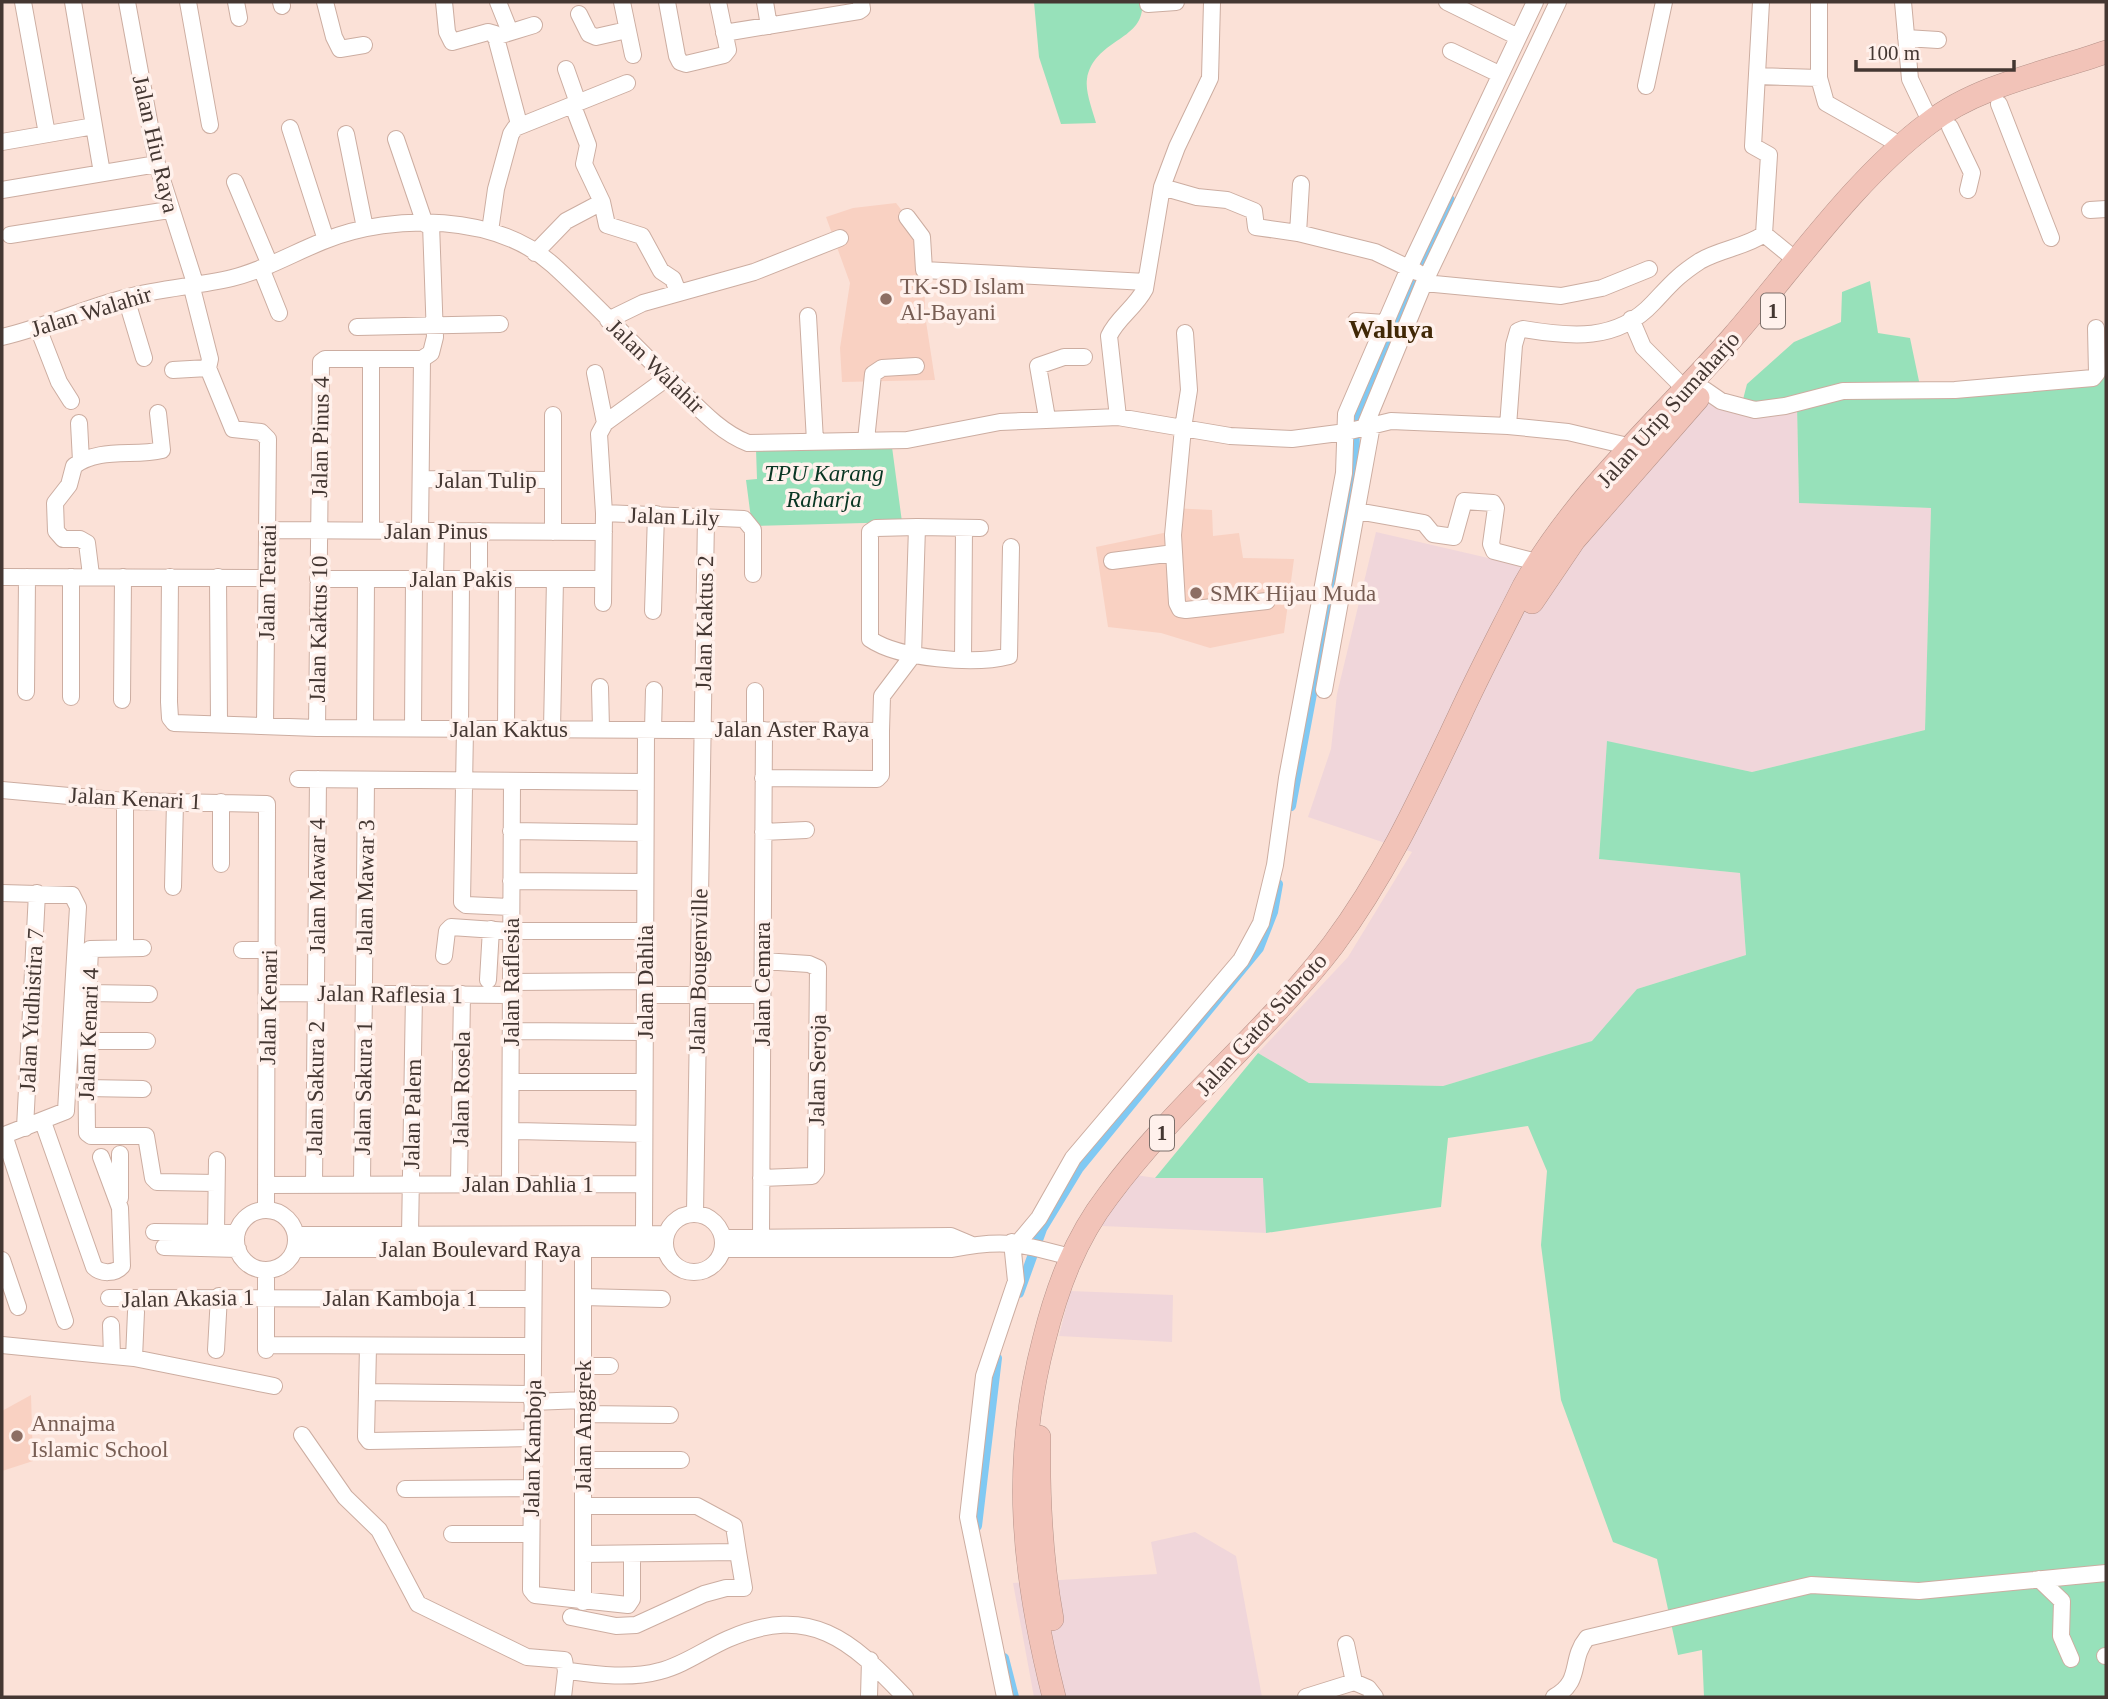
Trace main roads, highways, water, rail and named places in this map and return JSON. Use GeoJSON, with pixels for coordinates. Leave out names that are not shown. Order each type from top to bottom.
{"type":"FeatureCollection","features":[{"type":"Feature","properties":{"kind":"highway","name":"Jalan Urip Sumaharjo"},"geometry":{"type":"LineString","coordinates":[[1504,639],[1567,548],[1797,261],[1866,182],[1902,146],[1940,124],[1969,100],[2106,52]]}},
{"type":"Feature","properties":{"kind":"highway","name":"Jalan Urip Sumaharjo"},"geometry":{"type":"LineString","coordinates":[[1504,639],[1537,562],[1632,447],[1695,390],[1882,186],[1922,147],[1940,124],[2106,67]]}},
{"type":"Feature","properties":{"kind":"highway","name":"Jalan Gatot Subroto"},"geometry":{"type":"LineString","coordinates":[[1055,1697],[1029,1578],[1022,1493],[1030,1392],[1051,1312],[1070,1258],[1109,1193],[1315,966],[1360,907],[1404,834],[1504,639]]}},
{"type":"Feature","properties":{"kind":"highway","name":"Jalan Gatot Subroto"},"geometry":{"type":"LineString","coordinates":[[1070,1697],[1045,1576],[1038,1491],[1043,1395],[1054,1349],[1082,1266],[1099,1233],[1121,1203],[1182,1130],[1284,1023],[1376,907],[1417,841],[1504,639]]}},
{"type":"Feature","properties":{"kind":"waterway"},"geometry":{"type":"LineString","coordinates":[[1291,806],[1349,496],[1355,450],[1354,417],[1450,200]]}},
{"type":"Feature","properties":{"kind":"waterway"},"geometry":{"type":"LineString","coordinates":[[1019,1293],[1042,1229],[1079,1168],[1259,948],[1273,912],[1278,884]]}},
{"type":"Feature","properties":{"kind":"waterway"},"geometry":{"type":"LineString","coordinates":[[977,1526],[997,1358]]}},
{"type":"Feature","properties":{"kind":"waterway"},"geometry":{"type":"LineString","coordinates":[[1004,1658],[1014,1697]]}},
{"type":"Feature","properties":{"kind":"place","name":"TK-SD Islam Al-Bayani"},"geometry":{"type":"Point","coordinates":[886,299]}},
{"type":"Feature","properties":{"kind":"place","name":"SMK Hijau Muda"},"geometry":{"type":"Point","coordinates":[1196,593]}},
{"type":"Feature","properties":{"kind":"place","name":"Annajma Islamic School"},"geometry":{"type":"Point","coordinates":[17,1436]}},
{"type":"Feature","properties":{"kind":"district","name":"Waluya"},"geometry":{"type":"Point","coordinates":[1391,329]}},
{"type":"Feature","properties":{"kind":"park label","name":"TPU Karang Raharja"},"geometry":{"type":"Point","coordinates":[824,486]}}]}
